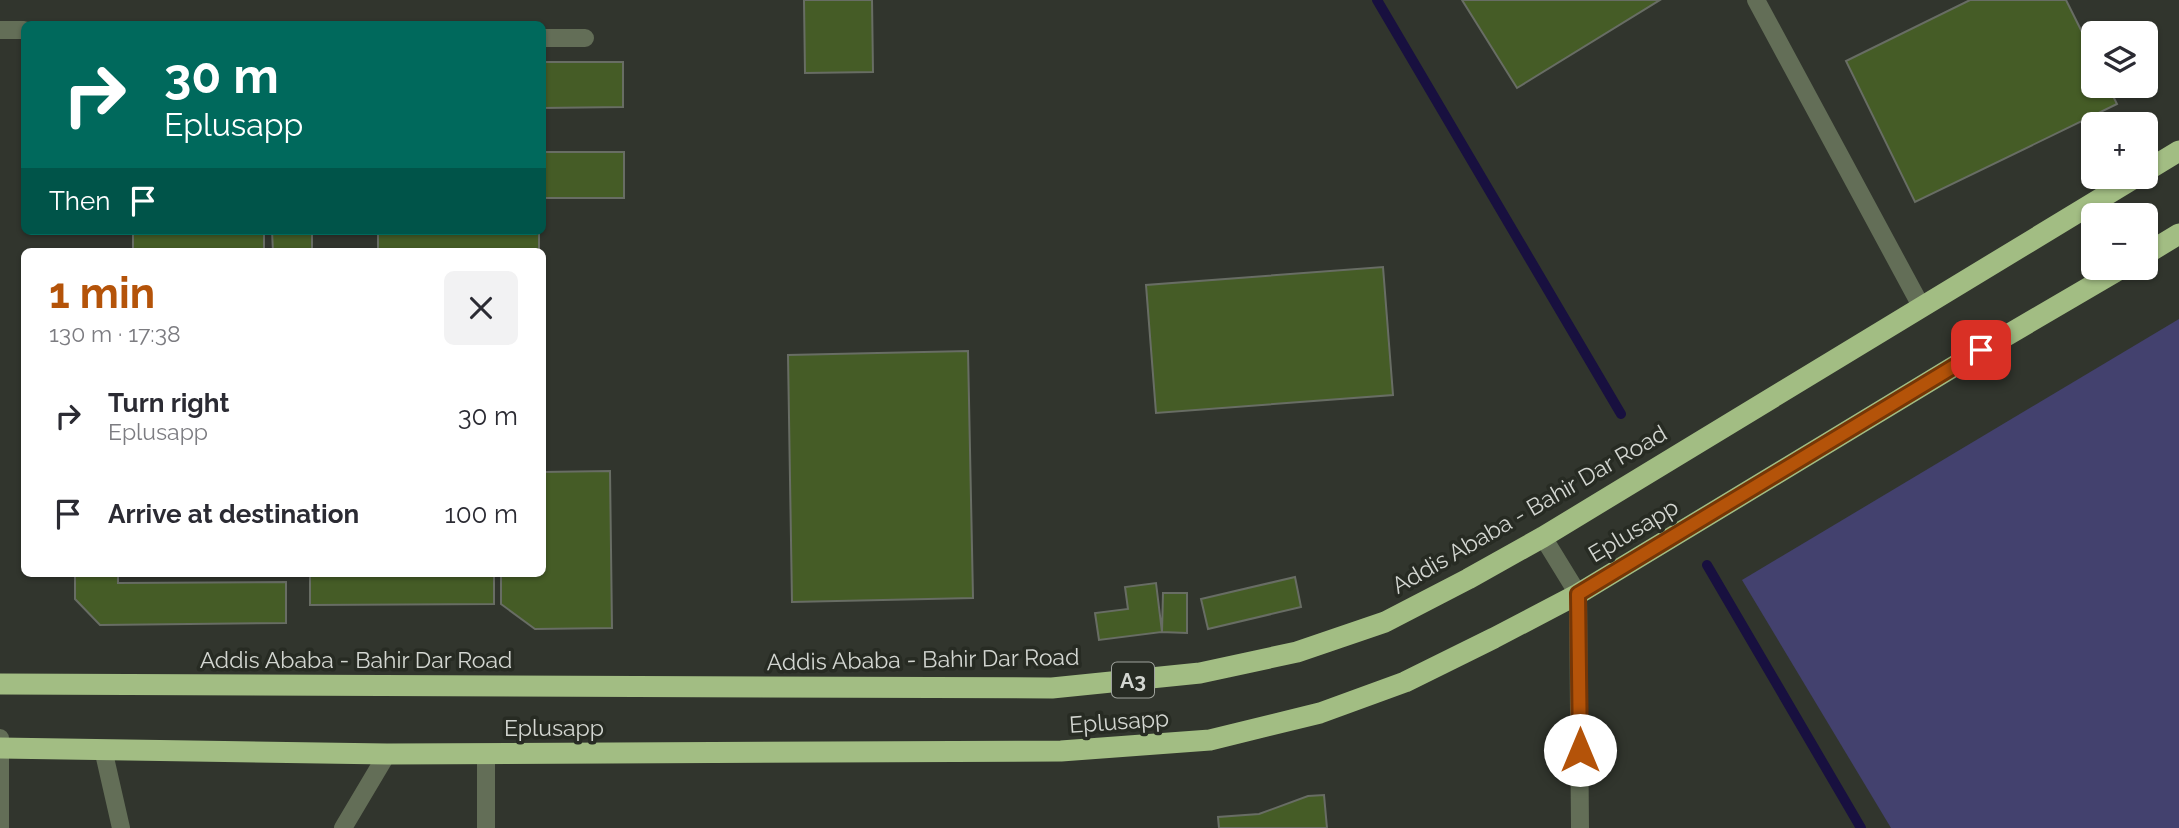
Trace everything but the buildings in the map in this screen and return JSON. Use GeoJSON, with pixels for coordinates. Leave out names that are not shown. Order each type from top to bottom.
{"type":"FeatureCollection","features":[{"type":"Feature","properties":{"kind":"highway"},"geometry":{"type":"LineString","coordinates":[[2158,164],[2179,151]]}},
{"type":"Feature","properties":{"kind":"highway","name":"Addis Ababa - Bahir Dar Road"},"geometry":{"type":"LineString","coordinates":[[0,684],[1052,688],[1200,673],[1297,652],[1385,622],[1543,537],[2116,189]]}},
{"type":"Feature","properties":{"kind":"highway"},"geometry":{"type":"LineString","coordinates":[[2158,247],[2179,234]]}},
{"type":"Feature","properties":{"kind":"highway","name":"Eplusapp"},"geometry":{"type":"LineString","coordinates":[[0,748],[387,754],[1061,751],[1210,740],[1320,713],[1405,681],[1578,594],[2102,280]]}},
{"type":"Feature","properties":{"kind":"street"},"geometry":{"type":"LineString","coordinates":[[1756,0],[1922,306]]}},
{"type":"Feature","properties":{"kind":"street"},"geometry":{"type":"LineString","coordinates":[[0,30],[21,30]]}},
{"type":"Feature","properties":{"kind":"street"},"geometry":{"type":"LineString","coordinates":[[546,38],[585,38]]}},
{"type":"Feature","properties":{"kind":"street"},"geometry":{"type":"LineString","coordinates":[[1543,537],[1578,594],[1580,828]]}},
{"type":"Feature","properties":{"kind":"street"},"geometry":{"type":"LineString","coordinates":[[0,738],[0,828]]}},
{"type":"Feature","properties":{"kind":"street"},"geometry":{"type":"LineString","coordinates":[[103,749],[121,828]]}},
{"type":"Feature","properties":{"kind":"street"},"geometry":{"type":"LineString","coordinates":[[343,828],[387,754]]}},
{"type":"Feature","properties":{"kind":"street"},"geometry":{"type":"LineString","coordinates":[[486,754],[486,828]]}},
{"type":"Feature","properties":{"kind":"shaded area"},"geometry":{"type":"Polygon","coordinates":[[[2179,319],[2179,828],[1891,828],[1742,580],[2179,319]]]}},
{"type":"Feature","properties":{"kind":"waterway"},"geometry":{"type":"LineString","coordinates":[[1377,0],[1621,414]]}},
{"type":"Feature","properties":{"kind":"waterway"},"geometry":{"type":"LineString","coordinates":[[1707,565],[1861,828]]}},
{"type":"Feature","properties":{"kind":"route"},"geometry":{"type":"LineString","coordinates":[[1580,750],[1578,594],[1981,350]]}}]}
